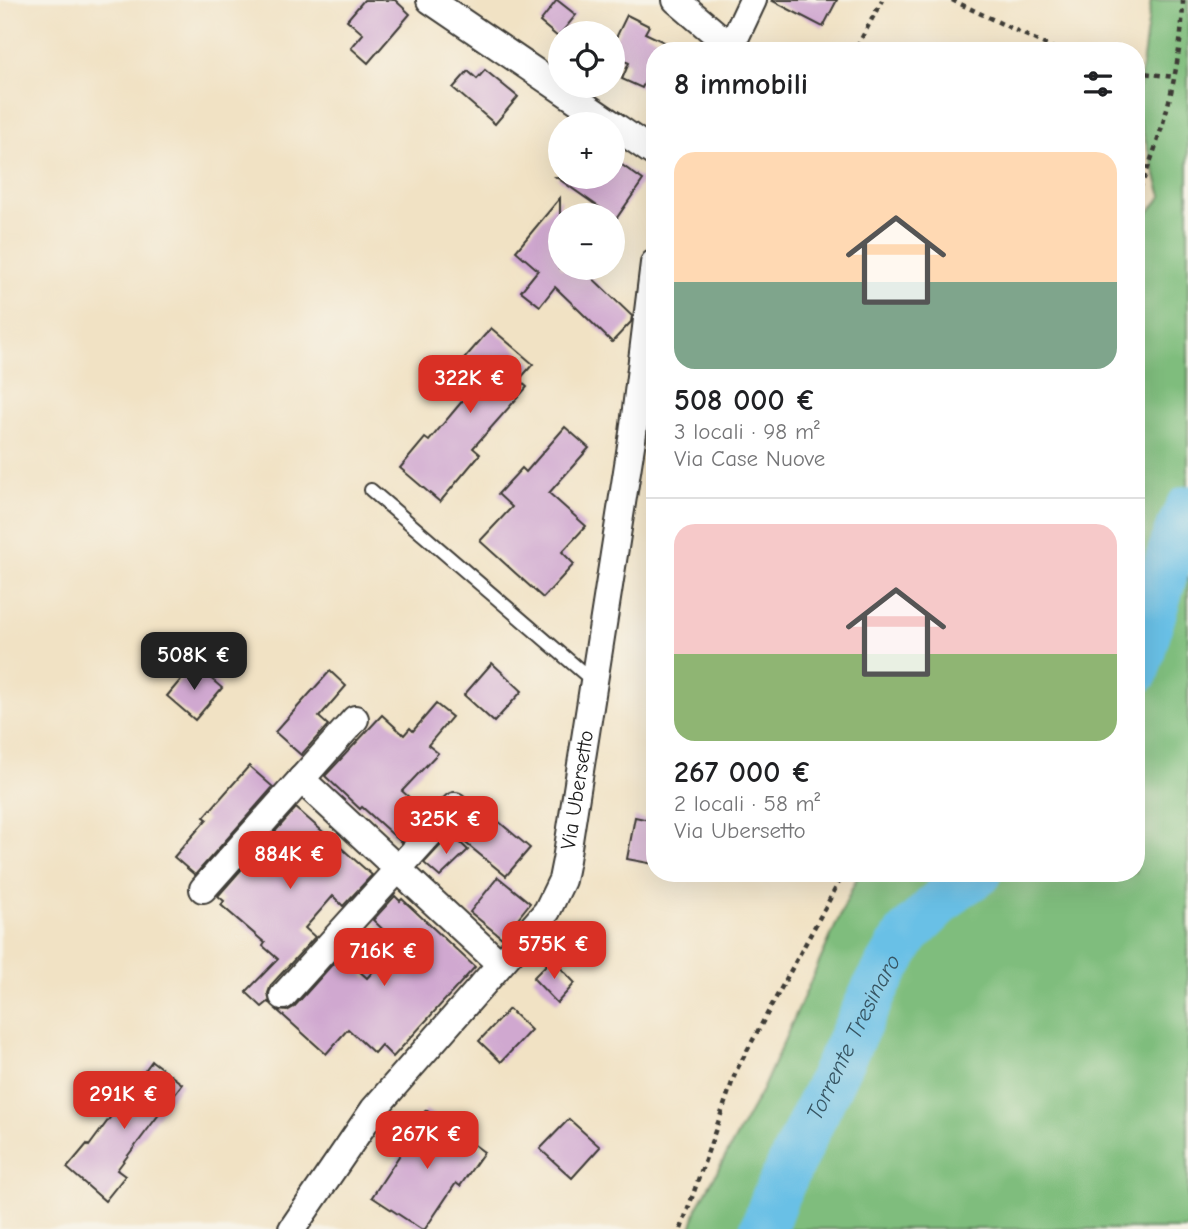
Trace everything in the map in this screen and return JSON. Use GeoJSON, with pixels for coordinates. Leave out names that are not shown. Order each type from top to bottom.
{"type":"FeatureCollection","features":[{"type":"Feature","properties":{"kind":"street"},"geometry":{"type":"LineString","coordinates":[[430,0],[594,112]]}},
{"type":"Feature","properties":{"kind":"street"},"geometry":{"type":"LineString","coordinates":[[676,0],[722,42]]}},
{"type":"Feature","properties":{"kind":"street"},"geometry":{"type":"LineString","coordinates":[[733,42],[754,0]]}},
{"type":"Feature","properties":{"kind":"street"},"geometry":{"type":"LineString","coordinates":[[625,133],[646,147]]}},
{"type":"Feature","properties":{"kind":"street","name":"Via Ubersetto"},"geometry":{"type":"LineString","coordinates":[[292,1229],[374,1109],[547,911],[562,880],[633,433],[646,328]]}},
{"type":"Feature","properties":{"kind":"street"},"geometry":{"type":"LineString","coordinates":[[203,889],[355,719]]}},
{"type":"Feature","properties":{"kind":"street"},"geometry":{"type":"LineString","coordinates":[[301,779],[499,964]]}},
{"type":"Feature","properties":{"kind":"street"},"geometry":{"type":"LineString","coordinates":[[283,996],[455,806]]}},
{"type":"Feature","properties":{"kind":"lane"},"geometry":{"type":"LineString","coordinates":[[371,490],[594,682]]}},
{"type":"Feature","properties":{"kind":"path"},"geometry":{"type":"LineString","coordinates":[[860,42],[882,0]]}},
{"type":"Feature","properties":{"kind":"path"},"geometry":{"type":"LineString","coordinates":[[952,0],[1040,42]]}},
{"type":"Feature","properties":{"kind":"path"},"geometry":{"type":"LineString","coordinates":[[1145,172],[1174,77],[1183,22],[1183,0]]}},
{"type":"Feature","properties":{"kind":"path"},"geometry":{"type":"LineString","coordinates":[[1145,73],[1174,77]]}},
{"type":"Feature","properties":{"kind":"path"},"geometry":{"type":"LineString","coordinates":[[681,1229],[736,1071],[839,882]]}},
{"type":"Feature","properties":{"kind":"green space"},"geometry":{"type":"Polygon","coordinates":[[[1151,0],[1188,0],[1188,1229],[691,1229],[697,1208],[762,1090],[855,882],[1145,882],[1145,217],[1162,196],[1145,140],[1145,44],[1151,0]]]}},
{"type":"Feature","properties":{"kind":"building"},"geometry":{"type":"Polygon","coordinates":[[[364,0],[395,0],[410,14],[368,63],[351,48],[363,34],[347,20],[364,0]]]}},
{"type":"Feature","properties":{"kind":"building"},"geometry":{"type":"Polygon","coordinates":[[[557,0],[576,15],[571,21],[548,21],[548,29],[540,22],[557,0]]]}},
{"type":"Feature","properties":{"kind":"building"},"geometry":{"type":"Polygon","coordinates":[[[771,0],[837,0],[823,27],[771,0]]]}},
{"type":"Feature","properties":{"kind":"building"},"geometry":{"type":"Polygon","coordinates":[[[627,15],[649,26],[645,33],[664,42],[646,42],[646,79],[642,88],[625,80],[629,63],[625,61],[624,21],[627,15]]]}},
{"type":"Feature","properties":{"kind":"building"},"geometry":{"type":"Polygon","coordinates":[[[485,70],[518,97],[495,124],[453,88],[468,71],[477,79],[485,70]]]}},
{"type":"Feature","properties":{"kind":"building"},"geometry":{"type":"Polygon","coordinates":[[[625,167],[643,180],[625,206],[625,203],[593,203],[573,189],[625,189],[625,167]]]}},
{"type":"Feature","properties":{"kind":"building"},"geometry":{"type":"Polygon","coordinates":[[[548,212],[548,280],[594,280],[632,316],[631,322],[612,342],[555,287],[540,306],[521,291],[538,270],[516,251],[548,212]]]}},
{"type":"Feature","properties":{"kind":"building"},"geometry":{"type":"Polygon","coordinates":[[[491,328],[533,364],[519,380],[527,387],[473,448],[480,454],[440,502],[400,468],[425,438],[429,441],[464,399],[457,393],[470,379],[457,367],[491,328]]]}},
{"type":"Feature","properties":{"kind":"building"},"geometry":{"type":"Polygon","coordinates":[[[565,427],[589,448],[549,493],[586,526],[562,552],[574,564],[543,598],[480,541],[512,507],[498,494],[522,468],[526,472],[565,427]]]}},
{"type":"Feature","properties":{"kind":"building"},"geometry":{"type":"Polygon","coordinates":[[[492,663],[522,691],[494,722],[464,695],[492,663]]]}},
{"type":"Feature","properties":{"kind":"building"},"geometry":{"type":"Polygon","coordinates":[[[194,664],[222,688],[195,720],[167,696],[194,664]]]}},
{"type":"Feature","properties":{"kind":"building"},"geometry":{"type":"Polygon","coordinates":[[[330,671],[346,686],[319,717],[328,725],[301,755],[275,732],[330,671]]]}},
{"type":"Feature","properties":{"kind":"building"},"geometry":{"type":"Polygon","coordinates":[[[436,704],[452,717],[428,745],[438,753],[402,791],[427,813],[401,842],[325,776],[382,715],[404,735],[410,728],[413,731],[436,704]]]}},
{"type":"Feature","properties":{"kind":"building"},"geometry":{"type":"Polygon","coordinates":[[[249,766],[273,787],[195,875],[174,857],[207,819],[204,817],[249,766]]]}},
{"type":"Feature","properties":{"kind":"building"},"geometry":{"type":"Polygon","coordinates":[[[480,806],[530,848],[506,876],[456,835],[480,806]]]}},
{"type":"Feature","properties":{"kind":"building"},"geometry":{"type":"Polygon","coordinates":[[[296,808],[372,875],[343,906],[333,896],[305,928],[315,937],[271,985],[268,993],[270,1003],[262,1007],[246,992],[278,959],[263,946],[265,943],[221,905],[224,901],[218,896],[296,808]]]}},
{"type":"Feature","properties":{"kind":"building"},"geometry":{"type":"Polygon","coordinates":[[[635,817],[646,819],[646,863],[627,859],[635,817]]]}},
{"type":"Feature","properties":{"kind":"building"},"geometry":{"type":"Polygon","coordinates":[[[451,834],[468,850],[440,877],[424,863],[451,834]]]}},
{"type":"Feature","properties":{"kind":"building"},"geometry":{"type":"Polygon","coordinates":[[[498,877],[530,903],[502,938],[470,912],[498,877]]]}},
{"type":"Feature","properties":{"kind":"building"},"geometry":{"type":"Polygon","coordinates":[[[395,896],[400,901],[402,899],[475,967],[393,1057],[381,1045],[374,1053],[348,1029],[326,1054],[277,1010],[287,1011],[294,1007],[339,957],[345,962],[347,960],[367,978],[398,944],[373,920],[395,896]]]}},
{"type":"Feature","properties":{"kind":"building"},"geometry":{"type":"Polygon","coordinates":[[[552,959],[575,983],[557,1003],[533,978],[552,959]]]}},
{"type":"Feature","properties":{"kind":"building"},"geometry":{"type":"Polygon","coordinates":[[[509,1009],[531,1030],[501,1062],[479,1041],[509,1009]]]}},
{"type":"Feature","properties":{"kind":"building"},"geometry":{"type":"Polygon","coordinates":[[[152,1061],[182,1084],[117,1170],[125,1176],[105,1201],[67,1168],[87,1144],[89,1146],[152,1061]]]}},
{"type":"Feature","properties":{"kind":"building"},"geometry":{"type":"Polygon","coordinates":[[[426,1110],[484,1152],[460,1186],[456,1183],[425,1229],[421,1229],[372,1197],[426,1110]]]}},
{"type":"Feature","properties":{"kind":"building"},"geometry":{"type":"Polygon","coordinates":[[[569,1119],[600,1147],[572,1178],[540,1149],[569,1119]]]}},
{"type":"Feature","properties":{"kind":"waterway","name":"Torrente Tresinaro"},"geometry":{"type":"LineString","coordinates":[[1145,640],[1175,538],[1188,509]]}},
{"type":"Feature","properties":{"kind":"waterway","name":"Torrente Tresinaro"},"geometry":{"type":"LineString","coordinates":[[763,1229],[775,1197],[876,987],[907,935],[965,882]]}}]}
